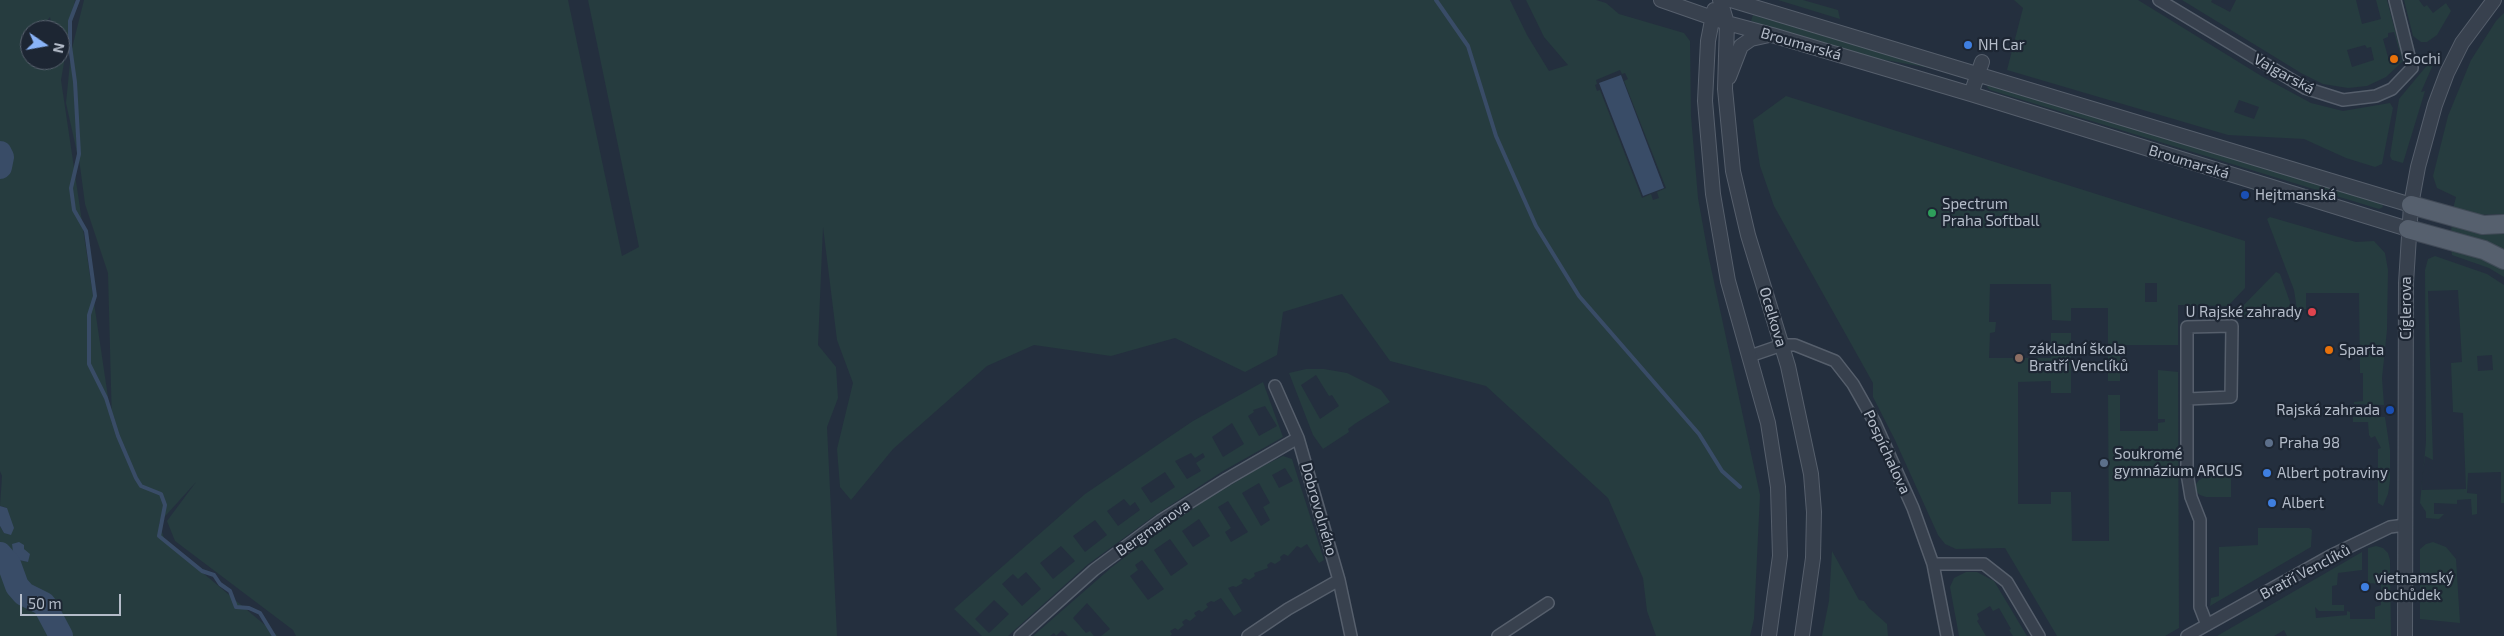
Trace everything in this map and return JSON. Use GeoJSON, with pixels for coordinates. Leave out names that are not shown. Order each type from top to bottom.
{"type":"FeatureCollection","features":[{"type":"Feature","properties":{"kind":"main road"},"geometry":{"type":"LineString","coordinates":[[2411,205],[2484,225],[2504,224]]}},
{"type":"Feature","properties":{"kind":"main road"},"geometry":{"type":"LineString","coordinates":[[2408,229],[2484,250],[2504,260]]}},
{"type":"Feature","properties":{"kind":"street","name":"Broumarská"},"geometry":{"type":"LineString","coordinates":[[1661,0],[1727,24],[1772,35],[1971,94],[2408,229]]}},
{"type":"Feature","properties":{"kind":"street","name":"Ocelkova"},"geometry":{"type":"LineString","coordinates":[[1719,0],[1712,18],[1708,41],[1705,101],[1712,194],[1728,281],[1750,356],[1774,455],[1780,520],[1780,556],[1769,636]]}},
{"type":"Feature","properties":{"kind":"street","name":"Ocelkova"},"geometry":{"type":"LineString","coordinates":[[1719,0],[1727,24],[1725,89],[1733,171],[1748,235],[1782,345],[1804,435],[1813,494],[1813,558],[1802,636]]}},
{"type":"Feature","properties":{"kind":"street","name":"Broumarská"},"geometry":{"type":"LineString","coordinates":[[1731,0],[1980,67],[2411,205]]}},
{"type":"Feature","properties":{"kind":"street","name":"Vajgarská"},"geometry":{"type":"LineString","coordinates":[[2159,0],[2305,88],[2333,99],[2359,100],[2376,96],[2392,88],[2412,68],[2395,0]]}},
{"type":"Feature","properties":{"kind":"street","name":"Cíglerova"},"geometry":{"type":"LineString","coordinates":[[2405,636],[2408,229],[2411,205],[2418,166],[2435,106],[2447,73],[2462,43],[2494,0]]}},
{"type":"Feature","properties":{"kind":"street"},"geometry":{"type":"LineString","coordinates":[[1725,89],[1741,46],[1751,39],[1772,35]]}},
{"type":"Feature","properties":{"kind":"street"},"geometry":{"type":"LineString","coordinates":[[1971,94],[1980,67]]}},
{"type":"Feature","properties":{"kind":"street"},"geometry":{"type":"LineString","coordinates":[[2188,399],[2230,397],[2232,326],[2188,327],[2187,473],[2191,496],[2200,520],[2200,607],[2207,625]]}},
{"type":"Feature","properties":{"kind":"street","name":"Pospíchalova"},"geometry":{"type":"LineString","coordinates":[[1750,356],[1782,345],[1795,345],[1835,361],[1854,384],[1894,463],[1933,564],[1947,636]]}},
{"type":"Feature","properties":{"kind":"street","name":"Dobrovolného"},"geometry":{"type":"LineString","coordinates":[[1276,386],[1298,438],[1339,580],[1351,636]]}},
{"type":"Feature","properties":{"kind":"street","name":"Bergmanova"},"geometry":{"type":"LineString","coordinates":[[1020,636],[1094,570],[1160,521],[1226,479],[1298,438]]}},
{"type":"Feature","properties":{"kind":"street","name":"Bratří Venclíků"},"geometry":{"type":"LineString","coordinates":[[2187,636],[2325,560],[2390,527],[2405,525]]}},
{"type":"Feature","properties":{"kind":"street"},"geometry":{"type":"LineString","coordinates":[[1933,564],[1984,564],[2007,582],[2039,636]]}},
{"type":"Feature","properties":{"kind":"street"},"geometry":{"type":"LineString","coordinates":[[1248,636],[1288,608],[1339,580]]}},
{"type":"Feature","properties":{"kind":"street"},"geometry":{"type":"LineString","coordinates":[[1498,636],[1515,631],[1548,603]]}},
{"type":"Feature","properties":{"kind":"green space"},"geometry":{"type":"Polygon","coordinates":[[[0,0],[75,0],[70,29],[70,20],[51,20],[50,17],[48,20],[20,20],[20,70],[63,70],[61,80],[112,424],[108,273],[85,204],[80,166],[66,103],[71,52],[84,0],[568,0],[622,256],[639,247],[588,0],[1510,0],[1527,35],[1549,71],[1568,65],[1544,37],[1526,0],[1596,0],[1606,3],[1619,14],[1684,33],[1690,41],[1691,116],[1698,198],[1708,254],[1760,495],[1754,619],[1750,636],[1656,636],[1647,611],[1643,578],[1608,498],[1486,386],[1390,361],[1342,294],[1283,312],[1277,355],[1245,372],[1175,338],[1111,356],[1034,345],[987,366],[893,449],[851,500],[840,487],[837,449],[853,383],[837,340],[823,227],[818,345],[836,367],[838,398],[827,427],[837,636],[296,636],[293,630],[175,541],[167,521],[196,482],[159,523],[165,541],[278,636],[0,636],[0,526],[4,533],[7,508],[0,506],[2,476],[0,471],[0,0]],[[1620,70],[1596,80],[1597,84],[1595,85],[1597,91],[1600,90],[1642,198],[1651,194],[1653,200],[1659,198],[1657,192],[1666,188],[1624,81],[1628,79],[1625,73],[1622,74],[1620,70]],[[21,544],[11,552],[14,559],[28,562],[24,549],[21,544]]]}},
{"type":"Feature","properties":{"kind":"green space"},"geometry":{"type":"Polygon","coordinates":[[[1778,0],[1803,0],[1838,10],[1840,19],[1778,0]]]}},
{"type":"Feature","properties":{"kind":"green space"},"geometry":{"type":"Polygon","coordinates":[[[2014,0],[2138,0],[2263,77],[2311,103],[2343,111],[2390,103],[2393,108],[2382,164],[2375,167],[2346,158],[2304,139],[2228,135],[2007,70],[2023,8],[2014,0]],[[2239,100],[2234,112],[2254,119],[2259,107],[2239,100]]]}},
{"type":"Feature","properties":{"kind":"green space"},"geometry":{"type":"Polygon","coordinates":[[[2182,0],[2212,0],[2211,2],[2230,12],[2236,0],[2356,0],[2362,24],[2381,19],[2376,0],[2387,0],[2403,61],[2386,77],[2367,86],[2348,88],[2323,84],[2301,73],[2182,0]],[[2394,32],[2388,33],[2388,37],[2383,39],[2390,64],[2402,60],[2394,32]],[[2365,45],[2347,50],[2352,67],[2374,60],[2371,47],[2367,48],[2365,45]]]}},
{"type":"Feature","properties":{"kind":"green space"},"geometry":{"type":"Polygon","coordinates":[[[2404,0],[2419,0],[2424,7],[2427,5],[2433,13],[2446,3],[2451,11],[2437,35],[2427,42],[2421,42],[2413,36],[2404,0]]]}},
{"type":"Feature","properties":{"kind":"green space"},"geometry":{"type":"Polygon","coordinates":[[[2504,13],[2504,214],[2476,215],[2453,209],[2456,197],[2437,188],[2433,176],[2448,116],[2471,60],[2496,21],[2504,13]]]}},
{"type":"Feature","properties":{"kind":"green space"},"geometry":{"type":"Polygon","coordinates":[[[1753,15],[1941,70],[1874,58],[1751,21],[1753,15]]]}},
{"type":"Feature","properties":{"kind":"green space"},"geometry":{"type":"Polygon","coordinates":[[[2439,51],[2421,92],[2425,91],[2403,163],[2392,160],[2390,156],[2399,99],[2439,51]]]}},
{"type":"Feature","properties":{"kind":"green space"},"geometry":{"type":"Polygon","coordinates":[[[1989,83],[2382,203],[2383,207],[2379,209],[1990,90],[1987,87],[1989,83]]]}},
{"type":"Feature","properties":{"kind":"green space","name":"základní škola Bratří Venclíků"},"geometry":{"type":"Polygon","coordinates":[[[1786,96],[2245,241],[2245,288],[2228,306],[2178,305],[2178,345],[2120,345],[2120,381],[2108,381],[2108,308],[2071,308],[2071,321],[2052,320],[2051,284],[1990,284],[1989,322],[1996,322],[1995,332],[1990,333],[1989,358],[2051,358],[2051,333],[2071,333],[2071,393],[2051,393],[2051,381],[2018,382],[2018,504],[2051,504],[2051,492],[2071,492],[2072,541],[2109,541],[2108,395],[2120,395],[2120,431],[2158,431],[2158,423],[2165,422],[2165,419],[2158,419],[2158,370],[2178,372],[2179,628],[2165,636],[2057,636],[2005,548],[1956,549],[1945,544],[1938,535],[1895,440],[1873,397],[1873,383],[1774,206],[1760,166],[1753,120],[1786,96]],[[2145,283],[2145,302],[2157,302],[2157,283],[2145,283]]]}},
{"type":"Feature","properties":{"kind":"green space"},"geometry":{"type":"Polygon","coordinates":[[[2270,217],[2356,242],[2374,241],[2385,253],[2388,270],[2387,330],[2382,378],[2384,405],[2354,404],[2354,402],[2363,401],[2363,373],[2360,373],[2359,293],[2306,293],[2306,309],[2297,310],[2294,290],[2267,219],[2270,217]]]}},
{"type":"Feature","properties":{"kind":"green space"},"geometry":{"type":"Polygon","coordinates":[[[2452,224],[2483,234],[2504,234],[2504,249],[2451,231],[2452,224]]]}},
{"type":"Feature","properties":{"kind":"green space"},"geometry":{"type":"Polygon","coordinates":[[[2451,248],[2492,262],[2504,269],[2504,277],[2489,268],[2452,255],[2451,248]]]}},
{"type":"Feature","properties":{"kind":"green space"},"geometry":{"type":"Polygon","coordinates":[[[2435,256],[2487,274],[2504,285],[2504,503],[2501,503],[2501,472],[2468,473],[2467,493],[2477,494],[2477,514],[2472,515],[2471,499],[2457,500],[2457,504],[2434,503],[2434,514],[2444,514],[2439,519],[2426,518],[2426,512],[2420,503],[2421,490],[2466,489],[2463,413],[2453,412],[2451,363],[2462,362],[2458,290],[2428,291],[2433,460],[2425,456],[2423,476],[2426,442],[2425,270],[2428,259],[2435,256]],[[2492,355],[2477,356],[2478,371],[2493,370],[2492,355]]]}},
{"type":"Feature","properties":{"kind":"green space"},"geometry":{"type":"Polygon","coordinates":[[[2276,272],[2280,274],[2290,302],[2289,319],[2237,318],[2238,311],[2276,272]]]}},
{"type":"Feature","properties":{"kind":"green space"},"geometry":{"type":"Polygon","coordinates":[[[1306,369],[1324,369],[1347,373],[1381,390],[1390,402],[1356,423],[1348,429],[1349,432],[1323,449],[1313,435],[1289,373],[1306,369]],[[1316,375],[1301,385],[1320,419],[1339,406],[1332,395],[1329,396],[1316,375]]]}},
{"type":"Feature","properties":{"kind":"green space"},"geometry":{"type":"Polygon","coordinates":[[[1263,382],[1283,437],[1223,471],[1154,516],[1087,565],[1008,636],[982,636],[954,609],[1085,494],[1193,421],[1263,382]],[[1265,406],[1253,410],[1254,412],[1248,416],[1259,436],[1277,426],[1265,406]],[[1232,423],[1212,437],[1223,457],[1244,444],[1232,423]],[[1191,453],[1175,461],[1187,479],[1201,471],[1196,463],[1205,457],[1203,453],[1195,458],[1191,453]],[[1165,472],[1141,488],[1151,503],[1175,487],[1165,472]],[[1124,499],[1107,511],[1118,526],[1140,510],[1135,502],[1130,506],[1124,499]],[[1095,520],[1073,536],[1085,552],[1107,535],[1095,520]],[[1061,546],[1040,563],[1053,579],[1075,561],[1061,546]],[[1026,572],[1018,579],[1013,574],[1002,584],[1022,606],[1041,589],[1026,572]],[[994,600],[975,619],[989,633],[1009,614],[994,600]]]}},
{"type":"Feature","properties":{"kind":"green space"},"geometry":{"type":"Polygon","coordinates":[[[2353,417],[2385,417],[2390,450],[2390,480],[2388,494],[2383,506],[2378,503],[2378,449],[2381,448],[2375,436],[2371,438],[2369,435],[2368,422],[2353,422],[2353,417]]]}},
{"type":"Feature","properties":{"kind":"green space"},"geometry":{"type":"Polygon","coordinates":[[[1283,456],[1292,459],[1324,560],[1319,563],[1307,544],[1301,548],[1297,546],[1288,556],[1284,554],[1280,557],[1281,560],[1275,564],[1271,562],[1267,565],[1268,568],[1254,573],[1255,576],[1249,580],[1245,578],[1241,581],[1243,583],[1236,587],[1228,588],[1242,611],[1234,616],[1221,598],[1214,602],[1211,601],[1206,604],[1208,607],[1202,612],[1199,610],[1194,613],[1196,616],[1190,621],[1186,619],[1182,622],[1184,625],[1178,630],[1175,628],[1170,631],[1172,634],[1170,636],[1101,636],[1110,629],[1087,603],[1073,618],[1086,633],[1090,631],[1094,636],[1068,636],[1062,630],[1056,636],[1054,633],[1050,636],[1033,636],[1112,567],[1141,545],[1198,505],[1259,468],[1283,456]],[[1285,468],[1272,475],[1279,488],[1293,481],[1285,468]],[[1259,483],[1242,493],[1261,526],[1270,520],[1263,507],[1270,503],[1259,483]],[[1228,501],[1218,507],[1231,528],[1225,532],[1231,542],[1248,532],[1228,501]],[[1199,519],[1182,531],[1193,547],[1210,536],[1199,519]],[[1170,539],[1154,550],[1171,576],[1188,564],[1170,539]],[[1142,560],[1135,565],[1138,570],[1130,576],[1148,600],[1164,589],[1142,560]]]}},
{"type":"Feature","properties":{"kind":"green space"},"geometry":{"type":"Polygon","coordinates":[[[2206,476],[2231,476],[2231,497],[2206,497],[2200,495],[2196,491],[2196,484],[2206,476]]]}},
{"type":"Feature","properties":{"kind":"green space"},"geometry":{"type":"Polygon","coordinates":[[[2258,528],[2309,528],[2312,530],[2311,547],[2210,606],[2211,598],[2219,596],[2219,547],[2258,545],[2258,528]]]}},
{"type":"Feature","properties":{"kind":"green space"},"geometry":{"type":"Polygon","coordinates":[[[2433,542],[2446,547],[2456,559],[2460,623],[2420,619],[2420,549],[2426,544],[2433,542]]]}},
{"type":"Feature","properties":{"kind":"green space"},"geometry":{"type":"Polygon","coordinates":[[[2376,546],[2383,548],[2388,553],[2390,560],[2391,636],[2287,636],[2284,630],[2274,636],[2217,636],[2362,552],[2362,570],[2338,573],[2337,585],[2332,586],[2332,605],[2344,605],[2344,611],[2319,611],[2315,607],[2316,618],[2347,615],[2347,611],[2350,612],[2350,619],[2375,619],[2375,607],[2381,605],[2381,584],[2368,583],[2368,548],[2376,546]]]}},
{"type":"Feature","properties":{"kind":"green space"},"geometry":{"type":"Polygon","coordinates":[[[1832,551],[1859,600],[1864,601],[1887,624],[1888,636],[1822,636],[1829,601],[1832,551]]]}},
{"type":"Feature","properties":{"kind":"green space"},"geometry":{"type":"Polygon","coordinates":[[[1966,572],[1977,572],[1994,581],[2027,636],[2013,636],[1999,608],[1993,611],[1990,606],[1977,614],[1979,619],[1977,621],[1986,636],[1959,636],[1950,587],[1954,578],[1966,572]]]}},
{"type":"Feature","properties":{"kind":"water"},"geometry":{"type":"Polygon","coordinates":[[[1621,75],[1664,188],[1643,196],[1599,83],[1621,75]]]}},
{"type":"Feature","properties":{"kind":"water"},"geometry":{"type":"Polygon","coordinates":[[[0,506],[7,508],[14,528],[11,535],[4,533],[0,526],[0,506]]]}},
{"type":"Feature","properties":{"kind":"water"},"geometry":{"type":"Polygon","coordinates":[[[19,542],[24,545],[24,549],[30,554],[28,562],[14,559],[12,544],[19,542]]]}},
{"type":"Feature","properties":{"kind":"waterway"},"geometry":{"type":"LineString","coordinates":[[78,0],[70,21],[70,46],[75,82],[79,154],[71,188],[74,210],[86,231],[95,296],[89,315],[89,364],[106,398],[118,436],[136,478],[141,486],[161,494],[165,505],[159,536],[202,571],[214,575],[220,584],[230,591],[236,607],[249,608],[260,613],[274,636]]}},
{"type":"Feature","properties":{"kind":"waterway"},"geometry":{"type":"LineString","coordinates":[[1436,0],[1468,46],[1496,136],[1536,226],[1579,296],[1699,434],[1722,471],[1740,487]]}},
{"type":"Feature","properties":{"kind":"waterway"},"geometry":{"type":"LineString","coordinates":[[0,153],[2,157],[0,167]]}},
{"type":"Feature","properties":{"kind":"waterway"},"geometry":{"type":"LineString","coordinates":[[0,554],[9,564],[17,586],[24,594],[44,604],[61,636]]}},
{"type":"Feature","properties":{"kind":"place","name":"NH Car"},"geometry":{"type":"Point","coordinates":[1968,45]}},
{"type":"Feature","properties":{"kind":"place","name":"Sochi"},"geometry":{"type":"Point","coordinates":[2394,59]}},
{"type":"Feature","properties":{"kind":"place","name":"Hejtmanská"},"geometry":{"type":"Point","coordinates":[2245,195]}},
{"type":"Feature","properties":{"kind":"place","name":"Spectrum Praha Softball"},"geometry":{"type":"Point","coordinates":[1932,213]}},
{"type":"Feature","properties":{"kind":"place","name":"U Rajské zahrady"},"geometry":{"type":"Point","coordinates":[2312,312]}},
{"type":"Feature","properties":{"kind":"place","name":"Sparta"},"geometry":{"type":"Point","coordinates":[2329,350]}},
{"type":"Feature","properties":{"kind":"place","name":"základní škola Bratří Venclíků"},"geometry":{"type":"Point","coordinates":[2019,358]}},
{"type":"Feature","properties":{"kind":"place","name":"Rajská zahrada"},"geometry":{"type":"Point","coordinates":[2390,410]}},
{"type":"Feature","properties":{"kind":"place","name":"Praha 98"},"geometry":{"type":"Point","coordinates":[2269,443]}},
{"type":"Feature","properties":{"kind":"place","name":"Soukromé gymnázium ARCUS"},"geometry":{"type":"Point","coordinates":[2104,463]}},
{"type":"Feature","properties":{"kind":"place","name":"Albert potraviny"},"geometry":{"type":"Point","coordinates":[2267,473]}},
{"type":"Feature","properties":{"kind":"place","name":"Albert"},"geometry":{"type":"Point","coordinates":[2272,503]}},
{"type":"Feature","properties":{"kind":"place","name":"vietnamský obchůdek"},"geometry":{"type":"Point","coordinates":[2365,587]}}]}
